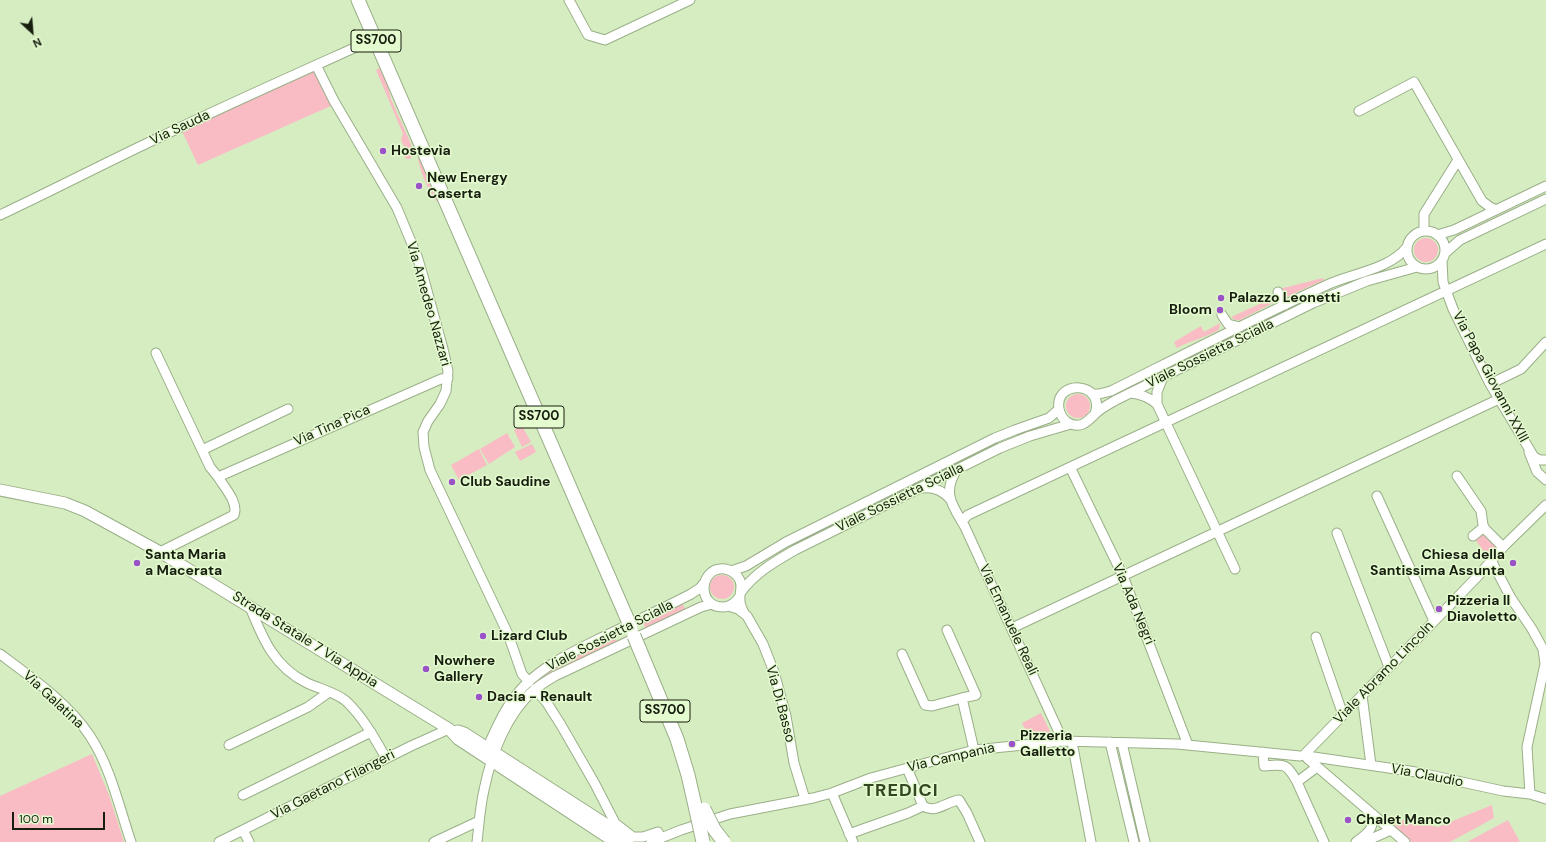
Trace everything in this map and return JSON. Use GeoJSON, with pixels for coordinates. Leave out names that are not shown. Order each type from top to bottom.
{"type":"FeatureCollection","features":[{"type":"Feature","properties":{"kind":"highway","name":"SS700"},"geometry":{"type":"LineString","coordinates":[[358,0],[635,637],[677,740],[700,809]]}},
{"type":"Feature","properties":{"kind":"highway"},"geometry":{"type":"LineString","coordinates":[[700,809],[703,842]]}},
{"type":"Feature","properties":{"kind":"highway"},"geometry":{"type":"LineString","coordinates":[[700,809],[724,842]]}},
{"type":"Feature","properties":{"kind":"main road","name":"Strada Statale 7 Via Appia"},"geometry":{"type":"LineString","coordinates":[[0,490],[65,503],[85,511],[160,552],[451,731],[458,739],[489,754],[601,821],[628,842]]}},
{"type":"Feature","properties":{"kind":"main road","name":"Strada Statale 7 Via Appia"},"geometry":{"type":"LineString","coordinates":[[489,754],[612,841]]}},
{"type":"Feature","properties":{"kind":"street"},"geometry":{"type":"LineString","coordinates":[[569,0],[588,35],[605,40],[690,0]]}},
{"type":"Feature","properties":{"kind":"street","name":"Via Sauda"},"geometry":{"type":"LineString","coordinates":[[0,215],[164,135],[363,44],[386,35]]}},
{"type":"Feature","properties":{"kind":"street","name":"Via Amedeo Nazzari"},"geometry":{"type":"LineString","coordinates":[[316,66],[334,101],[396,208],[417,256],[448,371],[446,391],[423,432],[424,447],[430,470],[508,634],[522,674],[547,703],[561,725],[608,811]]}},
{"type":"Feature","properties":{"kind":"street"},"geometry":{"type":"LineString","coordinates":[[1359,111],[1414,82],[1482,201],[1496,210]]}},
{"type":"Feature","properties":{"kind":"street"},"geometry":{"type":"LineString","coordinates":[[1458,160],[1424,214],[1424,231],[1437,234],[1449,232],[1546,186]]}},
{"type":"Feature","properties":{"kind":"street","name":"Viale Sossietta Scialla"},"geometry":{"type":"LineString","coordinates":[[532,685],[570,669],[701,607],[712,604],[720,607],[728,606],[735,602],[753,577],[782,557],[1019,440],[1071,424],[1079,425],[1087,423],[1095,414],[1130,393],[1332,294],[1383,276],[1421,268],[1433,268],[1460,240],[1546,199]]}},
{"type":"Feature","properties":{"kind":"street"},"geometry":{"type":"LineString","coordinates":[[1480,218],[1482,201]]}},
{"type":"Feature","properties":{"kind":"street","name":"Viale Sossietta Scialla"},"geometry":{"type":"LineString","coordinates":[[477,842],[489,754],[543,670],[563,657],[691,594],[704,583],[713,571],[724,569],[731,571],[746,566],[786,542],[996,438],[1049,418],[1059,409],[1061,397],[1069,389],[1079,387],[1086,389],[1092,394],[1110,391],[1330,284],[1388,263],[1401,254],[1413,236],[1424,231]]}},
{"type":"Feature","properties":{"kind":"street"},"geometry":{"type":"LineString","coordinates":[[1437,234],[1444,243],[1444,257]]}},
{"type":"Feature","properties":{"kind":"street"},"geometry":{"type":"LineString","coordinates":[[962,521],[968,515],[1165,422],[1444,286],[1546,244]]}},
{"type":"Feature","properties":{"kind":"street"},"geometry":{"type":"LineString","coordinates":[[1407,247],[1409,258],[1444,286]]}},
{"type":"Feature","properties":{"kind":"street","name":"Via Papa Giovanni XXIII"},"geometry":{"type":"LineString","coordinates":[[1444,257],[1444,286],[1490,384],[1528,449],[1534,457],[1540,460],[1546,460]]}},
{"type":"Feature","properties":{"kind":"street"},"geometry":{"type":"LineString","coordinates":[[1279,293],[1285,305]]}},
{"type":"Feature","properties":{"kind":"street"},"geometry":{"type":"LineString","coordinates":[[1221,336],[1226,328],[1224,318],[1231,326],[1240,327]]}},
{"type":"Feature","properties":{"kind":"street"},"geometry":{"type":"LineString","coordinates":[[1490,384],[1521,369],[1546,342]]}},
{"type":"Feature","properties":{"kind":"street"},"geometry":{"type":"LineString","coordinates":[[156,353],[210,467],[234,502],[236,510],[234,515],[160,552]]}},
{"type":"Feature","properties":{"kind":"street"},"geometry":{"type":"LineString","coordinates":[[1163,377],[1157,392],[1157,404],[1235,569]]}},
{"type":"Feature","properties":{"kind":"street","name":"Via Tina Pica"},"geometry":{"type":"LineString","coordinates":[[218,477],[441,379],[448,378]]}},
{"type":"Feature","properties":{"kind":"street"},"geometry":{"type":"LineString","coordinates":[[1130,393],[1138,393],[1147,396],[1157,404]]}},
{"type":"Feature","properties":{"kind":"street"},"geometry":{"type":"LineString","coordinates":[[1092,394],[1096,403],[1095,414]]}},
{"type":"Feature","properties":{"kind":"street"},"geometry":{"type":"LineString","coordinates":[[1012,628],[1499,399]]}},
{"type":"Feature","properties":{"kind":"street"},"geometry":{"type":"LineString","coordinates":[[202,450],[288,409]]}},
{"type":"Feature","properties":{"kind":"street"},"geometry":{"type":"LineString","coordinates":[[1059,409],[1062,417],[1071,424]]}},
{"type":"Feature","properties":{"kind":"street","name":"Via Papa Giovanni XXIII"},"geometry":{"type":"LineString","coordinates":[[1528,449],[1537,472],[1546,480]]}},
{"type":"Feature","properties":{"kind":"street","name":"Via Ada Negri"},"geometry":{"type":"LineString","coordinates":[[1070,467],[1123,576],[1188,745]]}},
{"type":"Feature","properties":{"kind":"street","name":"Via Emanuele Reali"},"geometry":{"type":"LineString","coordinates":[[956,471],[950,484],[949,493],[951,500],[1068,742],[1091,842]]}},
{"type":"Feature","properties":{"kind":"street"},"geometry":{"type":"LineString","coordinates":[[1457,476],[1481,511],[1484,527],[1503,547]]}},
{"type":"Feature","properties":{"kind":"street"},"geometry":{"type":"LineString","coordinates":[[1546,476],[1546,486]]}},
{"type":"Feature","properties":{"kind":"street","name":"Via Emanuele Reali"},"geometry":{"type":"LineString","coordinates":[[922,488],[938,489],[951,500]]}},
{"type":"Feature","properties":{"kind":"street"},"geometry":{"type":"LineString","coordinates":[[1377,496],[1434,621]]}},
{"type":"Feature","properties":{"kind":"street","name":"Viale Abramo Lincoln"},"geometry":{"type":"LineString","coordinates":[[1305,756],[1362,695],[1492,562],[1503,547],[1546,505]]}},
{"type":"Feature","properties":{"kind":"street"},"geometry":{"type":"LineString","coordinates":[[1473,536],[1484,527]]}},
{"type":"Feature","properties":{"kind":"street"},"geometry":{"type":"LineString","coordinates":[[1337,533],[1389,667]]}},
{"type":"Feature","properties":{"kind":"street"},"geometry":{"type":"LineString","coordinates":[[1492,562],[1511,598],[1525,617],[1543,650],[1545,664],[1527,747],[1530,794]]}},
{"type":"Feature","properties":{"kind":"street"},"geometry":{"type":"LineString","coordinates":[[731,571],[739,578],[741,585],[740,594]]}},
{"type":"Feature","properties":{"kind":"street"},"geometry":{"type":"LineString","coordinates":[[704,583],[705,595],[712,604]]}},
{"type":"Feature","properties":{"kind":"street","name":"Via Di Basso"},"geometry":{"type":"LineString","coordinates":[[740,594],[741,606],[744,613],[750,620],[763,644],[774,672],[786,716],[794,763],[805,800]]}},
{"type":"Feature","properties":{"kind":"street"},"geometry":{"type":"LineString","coordinates":[[728,606],[744,613]]}},
{"type":"Feature","properties":{"kind":"street"},"geometry":{"type":"LineString","coordinates":[[250,607],[265,641],[280,663],[289,672],[301,680],[339,696],[346,702],[371,732],[386,758]]}},
{"type":"Feature","properties":{"kind":"street"},"geometry":{"type":"LineString","coordinates":[[902,654],[925,705],[932,706],[976,695],[946,630]]}},
{"type":"Feature","properties":{"kind":"street"},"geometry":{"type":"LineString","coordinates":[[1316,637],[1343,715]]}},
{"type":"Feature","properties":{"kind":"street","name":"Via Galatina"},"geometry":{"type":"LineString","coordinates":[[0,654],[58,701],[80,723],[90,736],[108,772],[131,842]]}},
{"type":"Feature","properties":{"kind":"street"},"geometry":{"type":"LineString","coordinates":[[229,745],[308,708],[329,692]]}},
{"type":"Feature","properties":{"kind":"street"},"geometry":{"type":"LineString","coordinates":[[1362,695],[1371,766]]}},
{"type":"Feature","properties":{"kind":"street"},"geometry":{"type":"LineString","coordinates":[[962,698],[974,750]]}},
{"type":"Feature","properties":{"kind":"street","name":"Via Gaetano Filangeri"},"geometry":{"type":"LineString","coordinates":[[219,842],[386,758],[451,731]]}},
{"type":"Feature","properties":{"kind":"street"},"geometry":{"type":"LineString","coordinates":[[243,795],[371,732]]}},
{"type":"Feature","properties":{"kind":"street","name":"Via Campania"},"geometry":{"type":"LineString","coordinates":[[651,842],[730,814],[805,800],[832,793],[871,778],[974,750],[1068,742],[1110,742],[1188,745],[1305,756]]}},
{"type":"Feature","properties":{"kind":"street"},"geometry":{"type":"LineString","coordinates":[[1110,742],[1134,842]]}},
{"type":"Feature","properties":{"kind":"street"},"geometry":{"type":"LineString","coordinates":[[1122,743],[1145,842]]}},
{"type":"Feature","properties":{"kind":"street"},"geometry":{"type":"LineString","coordinates":[[1263,752],[1264,766],[1281,765],[1286,766],[1291,770],[1324,842]]}},
{"type":"Feature","properties":{"kind":"street"},"geometry":{"type":"LineString","coordinates":[[1305,756],[1405,842]]}},
{"type":"Feature","properties":{"kind":"street","name":"Via Claudio"},"geometry":{"type":"LineString","coordinates":[[1305,756],[1416,772],[1503,792],[1530,794],[1546,799]]}},
{"type":"Feature","properties":{"kind":"street"},"geometry":{"type":"LineString","coordinates":[[1297,782],[1317,767]]}},
{"type":"Feature","properties":{"kind":"street"},"geometry":{"type":"LineString","coordinates":[[907,768],[923,806],[934,810],[950,802],[959,800],[967,813],[980,842]]}},
{"type":"Feature","properties":{"kind":"street"},"geometry":{"type":"LineString","coordinates":[[832,793],[851,838],[908,814],[923,806]]}},
{"type":"Feature","properties":{"kind":"street"},"geometry":{"type":"LineString","coordinates":[[601,821],[608,811]]}},
{"type":"Feature","properties":{"kind":"street","name":"Via Campania"},"geometry":{"type":"LineString","coordinates":[[608,811],[618,827],[633,837],[644,837],[658,832],[660,838]]}},
{"type":"Feature","properties":{"kind":"street"},"geometry":{"type":"LineString","coordinates":[[1356,842],[1370,830],[1374,822],[1371,814]]}},
{"type":"Feature","properties":{"kind":"street"},"geometry":{"type":"LineString","coordinates":[[434,842],[445,839],[479,821]]}},
{"type":"Feature","properties":{"kind":"street"},"geometry":{"type":"LineString","coordinates":[[243,830],[249,842]]}},
{"type":"Feature","properties":{"kind":"street"},"geometry":{"type":"LineString","coordinates":[[1364,842],[1391,830]]}},
{"type":"Feature","properties":{"kind":"shaded area"},"geometry":{"type":"Polygon","coordinates":[[[381,67],[388,85],[391,99],[411,144],[413,154],[410,159],[403,156],[410,152],[405,146],[404,147],[401,139],[403,134],[376,70],[381,67]]]}},
{"type":"Feature","properties":{"kind":"shaded area"},"geometry":{"type":"Polygon","coordinates":[[[312,70],[315,71],[333,105],[198,165],[181,129],[312,70]]]}},
{"type":"Feature","properties":{"kind":"shaded area"},"geometry":{"type":"Polygon","coordinates":[[[418,154],[441,205],[437,202],[425,182],[418,159],[418,154]]]}},
{"type":"Feature","properties":{"kind":"shaded area"},"geometry":{"type":"Polygon","coordinates":[[[1426,238],[1431,239],[1437,245],[1437,255],[1431,261],[1426,262],[1421,261],[1415,255],[1414,250],[1415,245],[1421,239],[1426,238]]]}},
{"type":"Feature","properties":{"kind":"shaded area"},"geometry":{"type":"Polygon","coordinates":[[[1323,278],[1324,280],[1284,298],[1279,289],[1323,278]]]}},
{"type":"Feature","properties":{"kind":"shaded area"},"geometry":{"type":"Polygon","coordinates":[[[1277,296],[1279,300],[1240,320],[1235,320],[1231,317],[1277,296]]]}},
{"type":"Feature","properties":{"kind":"shaded area"},"geometry":{"type":"Polygon","coordinates":[[[1220,323],[1219,330],[1177,348],[1174,342],[1201,326],[1204,332],[1220,323]]]}},
{"type":"Feature","properties":{"kind":"shaded area"},"geometry":{"type":"Polygon","coordinates":[[[1078,394],[1087,397],[1090,406],[1087,415],[1078,418],[1069,415],[1066,406],[1069,397],[1078,394]]]}},
{"type":"Feature","properties":{"kind":"shaded area"},"geometry":{"type":"Polygon","coordinates":[[[522,426],[531,442],[522,447],[514,430],[522,426]]]}},
{"type":"Feature","properties":{"kind":"shaded area"},"geometry":{"type":"Polygon","coordinates":[[[507,433],[515,447],[489,464],[480,449],[507,433]]]}},
{"type":"Feature","properties":{"kind":"shaded area"},"geometry":{"type":"Polygon","coordinates":[[[532,444],[536,452],[520,461],[515,452],[532,444]]]}},
{"type":"Feature","properties":{"kind":"shaded area"},"geometry":{"type":"Polygon","coordinates":[[[479,449],[487,465],[459,480],[451,465],[479,449]]]}},
{"type":"Feature","properties":{"kind":"shaded area"},"geometry":{"type":"Polygon","coordinates":[[[1483,532],[1496,547],[1496,550],[1488,557],[1475,539],[1483,532]]]}},
{"type":"Feature","properties":{"kind":"shaded area"},"geometry":{"type":"Polygon","coordinates":[[[722,575],[731,578],[734,587],[731,596],[722,599],[713,596],[710,587],[713,578],[722,575]]]}},
{"type":"Feature","properties":{"kind":"shaded area"},"geometry":{"type":"Polygon","coordinates":[[[682,603],[686,610],[646,629],[642,621],[682,603]]]}},
{"type":"Feature","properties":{"kind":"shaded area"},"geometry":{"type":"Polygon","coordinates":[[[613,635],[618,643],[536,684],[535,683],[563,663],[613,635]]]}},
{"type":"Feature","properties":{"kind":"shaded area"},"geometry":{"type":"Polygon","coordinates":[[[1041,713],[1053,737],[1030,739],[1022,723],[1041,713]]]}},
{"type":"Feature","properties":{"kind":"shaded area"},"geometry":{"type":"Polygon","coordinates":[[[92,754],[109,795],[124,842],[0,842],[0,796],[92,754]]]}},
{"type":"Feature","properties":{"kind":"shaded area"},"geometry":{"type":"Polygon","coordinates":[[[1492,805],[1494,818],[1450,842],[1411,842],[1393,827],[1403,820],[1438,827],[1492,805]]]}},
{"type":"Feature","properties":{"kind":"shaded area"},"geometry":{"type":"Polygon","coordinates":[[[1508,820],[1520,842],[1467,842],[1508,820]]]}},
{"type":"Feature","properties":{"kind":"place","name":"Hostevìa"},"geometry":{"type":"Point","coordinates":[383,151]}},
{"type":"Feature","properties":{"kind":"place","name":"New Energy Caserta"},"geometry":{"type":"Point","coordinates":[419,186]}},
{"type":"Feature","properties":{"kind":"place","name":"Palazzo Leonetti"},"geometry":{"type":"Point","coordinates":[1221,298]}},
{"type":"Feature","properties":{"kind":"place","name":"Bloom"},"geometry":{"type":"Point","coordinates":[1220,310]}},
{"type":"Feature","properties":{"kind":"place","name":"Club Saudine"},"geometry":{"type":"Point","coordinates":[452,482]}},
{"type":"Feature","properties":{"kind":"place","name":"Santa Maria a Macerata"},"geometry":{"type":"Point","coordinates":[137,563]}},
{"type":"Feature","properties":{"kind":"place","name":"Chiesa della Santissima Assunta"},"geometry":{"type":"Point","coordinates":[1513,563]}},
{"type":"Feature","properties":{"kind":"place","name":"Pizzeria Il Diavoletto"},"geometry":{"type":"Point","coordinates":[1439,609]}},
{"type":"Feature","properties":{"kind":"place","name":"Lizard Club"},"geometry":{"type":"Point","coordinates":[483,636]}},
{"type":"Feature","properties":{"kind":"place","name":"Nowhere Gallery"},"geometry":{"type":"Point","coordinates":[426,669]}},
{"type":"Feature","properties":{"kind":"place","name":"Dacia - Renault"},"geometry":{"type":"Point","coordinates":[479,697]}},
{"type":"Feature","properties":{"kind":"place","name":"Pizzeria Galletto"},"geometry":{"type":"Point","coordinates":[1012,744]}},
{"type":"Feature","properties":{"kind":"place","name":"Chalet Manco"},"geometry":{"type":"Point","coordinates":[1348,820]}},
{"type":"Feature","properties":{"kind":"district","name":"TREDICI"},"geometry":{"type":"Point","coordinates":[901,791]}}]}
